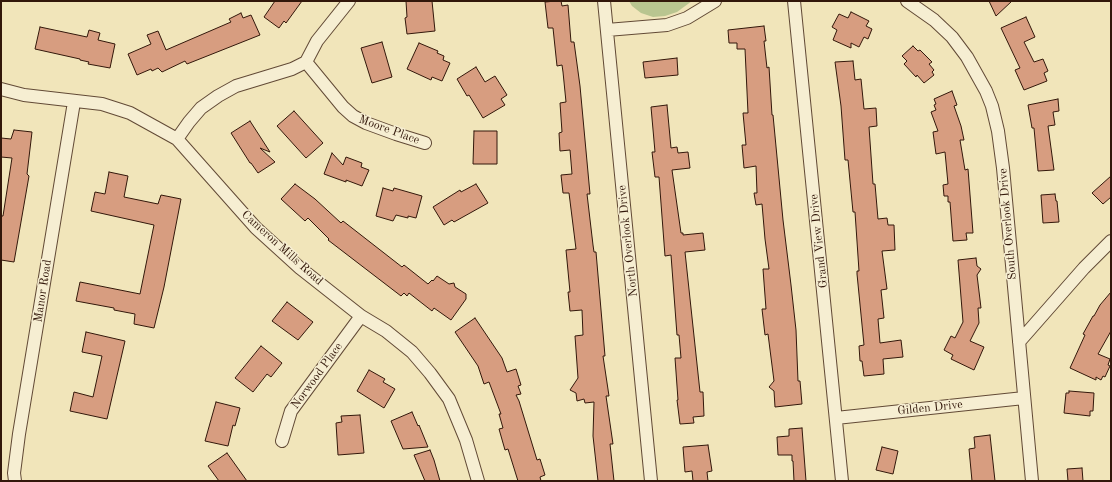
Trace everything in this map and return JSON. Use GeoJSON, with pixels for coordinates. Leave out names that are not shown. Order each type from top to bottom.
{"type":"FeatureCollection","features":[{"type":"Feature","properties":{"kind":"street"},"geometry":{"type":"LineString","coordinates":[[177,139],[201,108],[218,96],[236,86],[292,69],[306,62],[317,41],[350,1]]}},
{"type":"Feature","properties":{"kind":"street","name":"North Overlook Drive"},"geometry":{"type":"LineString","coordinates":[[604,1],[651,481]]}},
{"type":"Feature","properties":{"kind":"street"},"geometry":{"type":"LineString","coordinates":[[607,30],[667,25],[687,18],[715,1]]}},
{"type":"Feature","properties":{"kind":"street","name":"Grand View Drive"},"geometry":{"type":"LineString","coordinates":[[794,1],[842,481]]}},
{"type":"Feature","properties":{"kind":"street","name":"South Overlook Drive"},"geometry":{"type":"LineString","coordinates":[[907,1],[934,20],[952,37],[967,57],[977,74],[992,106],[1004,168],[1032,481]]}},
{"type":"Feature","properties":{"kind":"street","name":"Moore Place"},"geometry":{"type":"LineString","coordinates":[[306,62],[343,107],[353,116],[366,123],[426,143]]}},
{"type":"Feature","properties":{"kind":"street","name":"Cameron Mills Road"},"geometry":{"type":"LineString","coordinates":[[1,89],[74,102],[102,104],[130,113],[177,139],[256,228],[300,268],[361,316],[386,331],[412,352],[449,399],[466,440],[478,481]]}},
{"type":"Feature","properties":{"kind":"street","name":"Manor Road"},"geometry":{"type":"LineString","coordinates":[[15,481],[14,473],[19,434],[74,102]]}},
{"type":"Feature","properties":{"kind":"street"},"geometry":{"type":"LineString","coordinates":[[1019,342],[1084,268],[1111,241]]}},
{"type":"Feature","properties":{"kind":"street","name":"Norwood Place"},"geometry":{"type":"LineString","coordinates":[[282,441],[291,411],[361,316]]}},
{"type":"Feature","properties":{"kind":"street","name":"Gilden Drive"},"geometry":{"type":"LineString","coordinates":[[836,418],[1024,398]]}},
{"type":"Feature","properties":{"kind":"green space"},"geometry":{"type":"Polygon","coordinates":[[[629,1],[692,1],[677,12],[665,16],[653,17],[641,13],[632,6],[629,1]]]}},
{"type":"Feature","properties":{"kind":"building"},"geometry":{"type":"Polygon","coordinates":[[[275,1],[302,1],[286,23],[284,21],[279,28],[264,17],[275,1]]]}},
{"type":"Feature","properties":{"kind":"building"},"geometry":{"type":"Polygon","coordinates":[[[406,1],[432,1],[435,31],[407,34],[405,18],[407,17],[406,1]]]}},
{"type":"Feature","properties":{"kind":"building"},"geometry":{"type":"Polygon","coordinates":[[[561,1],[562,6],[568,5],[571,42],[574,42],[580,86],[590,194],[587,194],[594,252],[596,252],[605,356],[603,356],[609,396],[606,396],[613,444],[610,444],[614,481],[598,481],[593,436],[594,402],[585,403],[584,399],[577,401],[576,393],[570,390],[578,378],[575,336],[583,335],[582,310],[570,311],[568,292],[570,292],[566,250],[576,249],[569,193],[563,193],[561,175],[572,174],[570,150],[560,151],[559,133],[562,132],[560,103],[566,102],[563,72],[562,65],[557,66],[553,28],[548,28],[545,2],[561,1]]]}},
{"type":"Feature","properties":{"kind":"building"},"geometry":{"type":"Polygon","coordinates":[[[989,1],[1012,1],[996,16],[989,1]]]}},
{"type":"Feature","properties":{"kind":"building"},"geometry":{"type":"Polygon","coordinates":[[[851,12],[869,21],[866,26],[872,29],[868,39],[864,37],[859,47],[851,43],[851,48],[833,40],[837,30],[832,27],[839,14],[848,18],[851,12]]]}},
{"type":"Feature","properties":{"kind":"building"},"geometry":{"type":"Polygon","coordinates":[[[241,13],[243,18],[251,15],[260,35],[187,64],[185,61],[162,72],[158,68],[152,71],[151,69],[137,75],[128,54],[151,44],[147,35],[158,31],[166,50],[231,22],[229,19],[241,13]]]}},
{"type":"Feature","properties":{"kind":"building"},"geometry":{"type":"Polygon","coordinates":[[[1026,17],[1035,37],[1024,42],[1034,62],[1043,59],[1048,71],[1044,73],[1047,81],[1024,90],[1015,70],[1020,68],[1001,28],[1026,17]]]}},
{"type":"Feature","properties":{"kind":"building"},"geometry":{"type":"Polygon","coordinates":[[[764,26],[766,41],[764,41],[767,68],[769,67],[772,115],[796,330],[798,381],[800,381],[802,404],[775,407],[774,391],[769,387],[774,381],[768,334],[765,335],[762,309],[766,309],[763,269],[769,269],[762,204],[756,205],[754,193],[757,193],[756,166],[744,168],[742,145],[746,145],[743,113],[748,113],[745,49],[737,49],[737,43],[729,43],[728,30],[764,26]]]}},
{"type":"Feature","properties":{"kind":"building"},"geometry":{"type":"Polygon","coordinates":[[[40,27],[87,37],[89,30],[100,33],[98,40],[115,44],[110,68],[88,64],[89,62],[80,59],[35,49],[40,27]]]}},
{"type":"Feature","properties":{"kind":"building"},"geometry":{"type":"Polygon","coordinates":[[[382,42],[392,77],[372,83],[361,48],[382,42]]]}},
{"type":"Feature","properties":{"kind":"building"},"geometry":{"type":"Polygon","coordinates":[[[419,43],[438,51],[437,53],[444,56],[443,60],[450,63],[442,81],[432,77],[431,80],[407,69],[419,43]]]}},
{"type":"Feature","properties":{"kind":"building"},"geometry":{"type":"Polygon","coordinates":[[[913,46],[918,51],[920,50],[932,62],[929,64],[934,70],[932,72],[934,75],[924,83],[904,64],[907,61],[902,56],[913,46]]]}},
{"type":"Feature","properties":{"kind":"building"},"geometry":{"type":"Polygon","coordinates":[[[677,58],[678,75],[645,78],[643,62],[677,58]]]}},
{"type":"Feature","properties":{"kind":"building"},"geometry":{"type":"Polygon","coordinates":[[[853,61],[855,80],[861,79],[864,109],[876,108],[877,126],[869,127],[873,184],[875,184],[878,219],[887,218],[888,225],[894,225],[895,250],[882,251],[887,289],[881,290],[884,318],[878,319],[880,343],[901,340],[903,357],[883,359],[884,374],[864,376],[862,361],[860,361],[859,346],[864,345],[857,274],[857,271],[859,271],[855,212],[853,212],[848,160],[845,160],[841,106],[835,62],[853,61]]]}},
{"type":"Feature","properties":{"kind":"building"},"geometry":{"type":"Polygon","coordinates":[[[476,67],[485,82],[495,76],[507,95],[501,99],[505,105],[483,118],[457,79],[476,67]]]}},
{"type":"Feature","properties":{"kind":"building"},"geometry":{"type":"Polygon","coordinates":[[[952,91],[957,105],[954,106],[964,140],[960,140],[965,170],[968,169],[973,233],[966,233],[967,240],[953,241],[950,202],[948,202],[948,196],[944,196],[943,185],[948,184],[945,152],[936,154],[933,132],[938,131],[931,112],[936,110],[934,99],[952,91]]]}},
{"type":"Feature","properties":{"kind":"building"},"geometry":{"type":"Polygon","coordinates":[[[1058,99],[1059,111],[1053,112],[1055,125],[1048,126],[1054,170],[1038,171],[1034,128],[1032,128],[1028,105],[1058,99]]]}},
{"type":"Feature","properties":{"kind":"building"},"geometry":{"type":"Polygon","coordinates":[[[667,105],[671,148],[677,147],[678,153],[688,152],[690,168],[672,170],[681,233],[683,233],[683,235],[703,233],[705,250],[685,252],[700,392],[703,392],[704,416],[693,417],[694,423],[680,424],[675,358],[681,358],[679,335],[677,335],[671,255],[665,256],[659,177],[655,177],[652,152],[655,152],[651,107],[667,105]]]}},
{"type":"Feature","properties":{"kind":"building"},"geometry":{"type":"Polygon","coordinates":[[[294,111],[323,143],[306,158],[277,126],[294,111]]]}},
{"type":"Feature","properties":{"kind":"building"},"geometry":{"type":"Polygon","coordinates":[[[250,121],[270,152],[260,148],[275,162],[258,173],[231,133],[250,121]]]}},
{"type":"Feature","properties":{"kind":"building"},"geometry":{"type":"Polygon","coordinates":[[[14,130],[32,132],[27,174],[29,176],[14,262],[1,260],[1,216],[3,216],[12,158],[1,157],[1,138],[11,139],[14,130]]]}},
{"type":"Feature","properties":{"kind":"building"},"geometry":{"type":"Polygon","coordinates":[[[474,131],[497,131],[497,164],[473,164],[474,131]]]}},
{"type":"Feature","properties":{"kind":"building"},"geometry":{"type":"Polygon","coordinates":[[[332,153],[343,165],[346,157],[362,163],[361,167],[369,170],[362,186],[324,174],[332,153]]]}},
{"type":"Feature","properties":{"kind":"building"},"geometry":{"type":"Polygon","coordinates":[[[109,172],[128,176],[124,197],[158,204],[161,195],[181,199],[164,287],[154,328],[134,324],[135,314],[114,310],[114,308],[76,301],[80,282],[140,294],[154,225],[91,211],[95,192],[105,194],[109,172]]]}},
{"type":"Feature","properties":{"kind":"building"},"geometry":{"type":"Polygon","coordinates":[[[1111,176],[1111,197],[1103,204],[1092,193],[1111,176]]]}},
{"type":"Feature","properties":{"kind":"building"},"geometry":{"type":"Polygon","coordinates":[[[295,184],[315,199],[341,223],[343,221],[402,267],[404,265],[428,284],[437,276],[449,284],[454,283],[455,287],[466,294],[466,299],[451,320],[434,308],[432,311],[409,293],[407,296],[404,293],[401,296],[328,240],[329,239],[308,218],[305,221],[281,199],[295,184]]]}},
{"type":"Feature","properties":{"kind":"building"},"geometry":{"type":"Polygon","coordinates":[[[476,184],[488,203],[454,222],[452,220],[444,225],[433,207],[460,190],[461,192],[476,184]]]}},
{"type":"Feature","properties":{"kind":"building"},"geometry":{"type":"Polygon","coordinates":[[[383,188],[393,191],[394,188],[422,196],[416,218],[396,215],[393,221],[376,216],[383,188]]]}},
{"type":"Feature","properties":{"kind":"building"},"geometry":{"type":"Polygon","coordinates":[[[1055,194],[1059,222],[1043,223],[1041,195],[1055,194]]]}},
{"type":"Feature","properties":{"kind":"building"},"geometry":{"type":"Polygon","coordinates":[[[976,258],[977,266],[981,269],[977,275],[981,308],[978,308],[979,323],[970,341],[984,347],[974,370],[951,359],[953,355],[944,350],[951,336],[955,338],[963,322],[958,260],[976,258]]]}},
{"type":"Feature","properties":{"kind":"building"},"geometry":{"type":"Polygon","coordinates":[[[1111,292],[1111,331],[1098,354],[1110,359],[1108,365],[1110,366],[1105,377],[1103,376],[1101,380],[1096,377],[1096,380],[1070,368],[1085,335],[1083,334],[1100,305],[1111,292]]]}},
{"type":"Feature","properties":{"kind":"building"},"geometry":{"type":"Polygon","coordinates":[[[287,302],[313,322],[298,340],[272,321],[287,302]]]}},
{"type":"Feature","properties":{"kind":"building"},"geometry":{"type":"Polygon","coordinates":[[[475,318],[502,358],[507,372],[516,369],[521,385],[518,386],[521,394],[516,395],[537,460],[540,459],[545,475],[540,477],[541,481],[518,481],[508,449],[505,450],[499,429],[503,428],[499,414],[501,414],[489,382],[484,384],[478,366],[455,332],[475,318]]]}},
{"type":"Feature","properties":{"kind":"building"},"geometry":{"type":"Polygon","coordinates":[[[86,332],[125,341],[107,419],[70,411],[74,392],[93,397],[102,356],[82,352],[86,332]]]}},
{"type":"Feature","properties":{"kind":"building"},"geometry":{"type":"Polygon","coordinates":[[[261,346],[282,363],[271,377],[267,374],[253,392],[235,378],[261,346]]]}},
{"type":"Feature","properties":{"kind":"building"},"geometry":{"type":"Polygon","coordinates":[[[369,370],[385,379],[383,382],[395,389],[384,408],[357,391],[369,370]]]}},
{"type":"Feature","properties":{"kind":"building"},"geometry":{"type":"Polygon","coordinates":[[[1069,391],[1094,393],[1093,411],[1090,411],[1090,416],[1064,413],[1066,393],[1069,393],[1069,391]]]}},
{"type":"Feature","properties":{"kind":"building"},"geometry":{"type":"Polygon","coordinates":[[[216,402],[240,408],[235,426],[233,425],[228,446],[205,441],[216,402]]]}},
{"type":"Feature","properties":{"kind":"building"},"geometry":{"type":"Polygon","coordinates":[[[412,412],[428,447],[403,449],[391,421],[412,412]]]}},
{"type":"Feature","properties":{"kind":"building"},"geometry":{"type":"Polygon","coordinates":[[[360,415],[364,453],[338,455],[336,423],[342,422],[341,416],[360,415]]]}},
{"type":"Feature","properties":{"kind":"building"},"geometry":{"type":"Polygon","coordinates":[[[802,428],[806,481],[794,481],[792,455],[778,455],[777,437],[789,436],[789,429],[802,428]]]}},
{"type":"Feature","properties":{"kind":"building"},"geometry":{"type":"Polygon","coordinates":[[[990,435],[995,481],[972,481],[969,449],[975,448],[974,437],[990,435]]]}},
{"type":"Feature","properties":{"kind":"building"},"geometry":{"type":"Polygon","coordinates":[[[708,445],[712,471],[707,472],[708,481],[693,481],[692,471],[685,472],[683,447],[708,445]]]}},
{"type":"Feature","properties":{"kind":"building"},"geometry":{"type":"Polygon","coordinates":[[[882,447],[898,451],[893,474],[876,470],[882,447]]]}},
{"type":"Feature","properties":{"kind":"building"},"geometry":{"type":"Polygon","coordinates":[[[430,450],[440,481],[425,481],[414,455],[430,450]]]}},
{"type":"Feature","properties":{"kind":"building"},"geometry":{"type":"Polygon","coordinates":[[[227,453],[247,481],[219,481],[208,466],[227,453]]]}},
{"type":"Feature","properties":{"kind":"building"},"geometry":{"type":"Polygon","coordinates":[[[1082,468],[1083,481],[1068,481],[1067,469],[1082,468]]]}}]}
